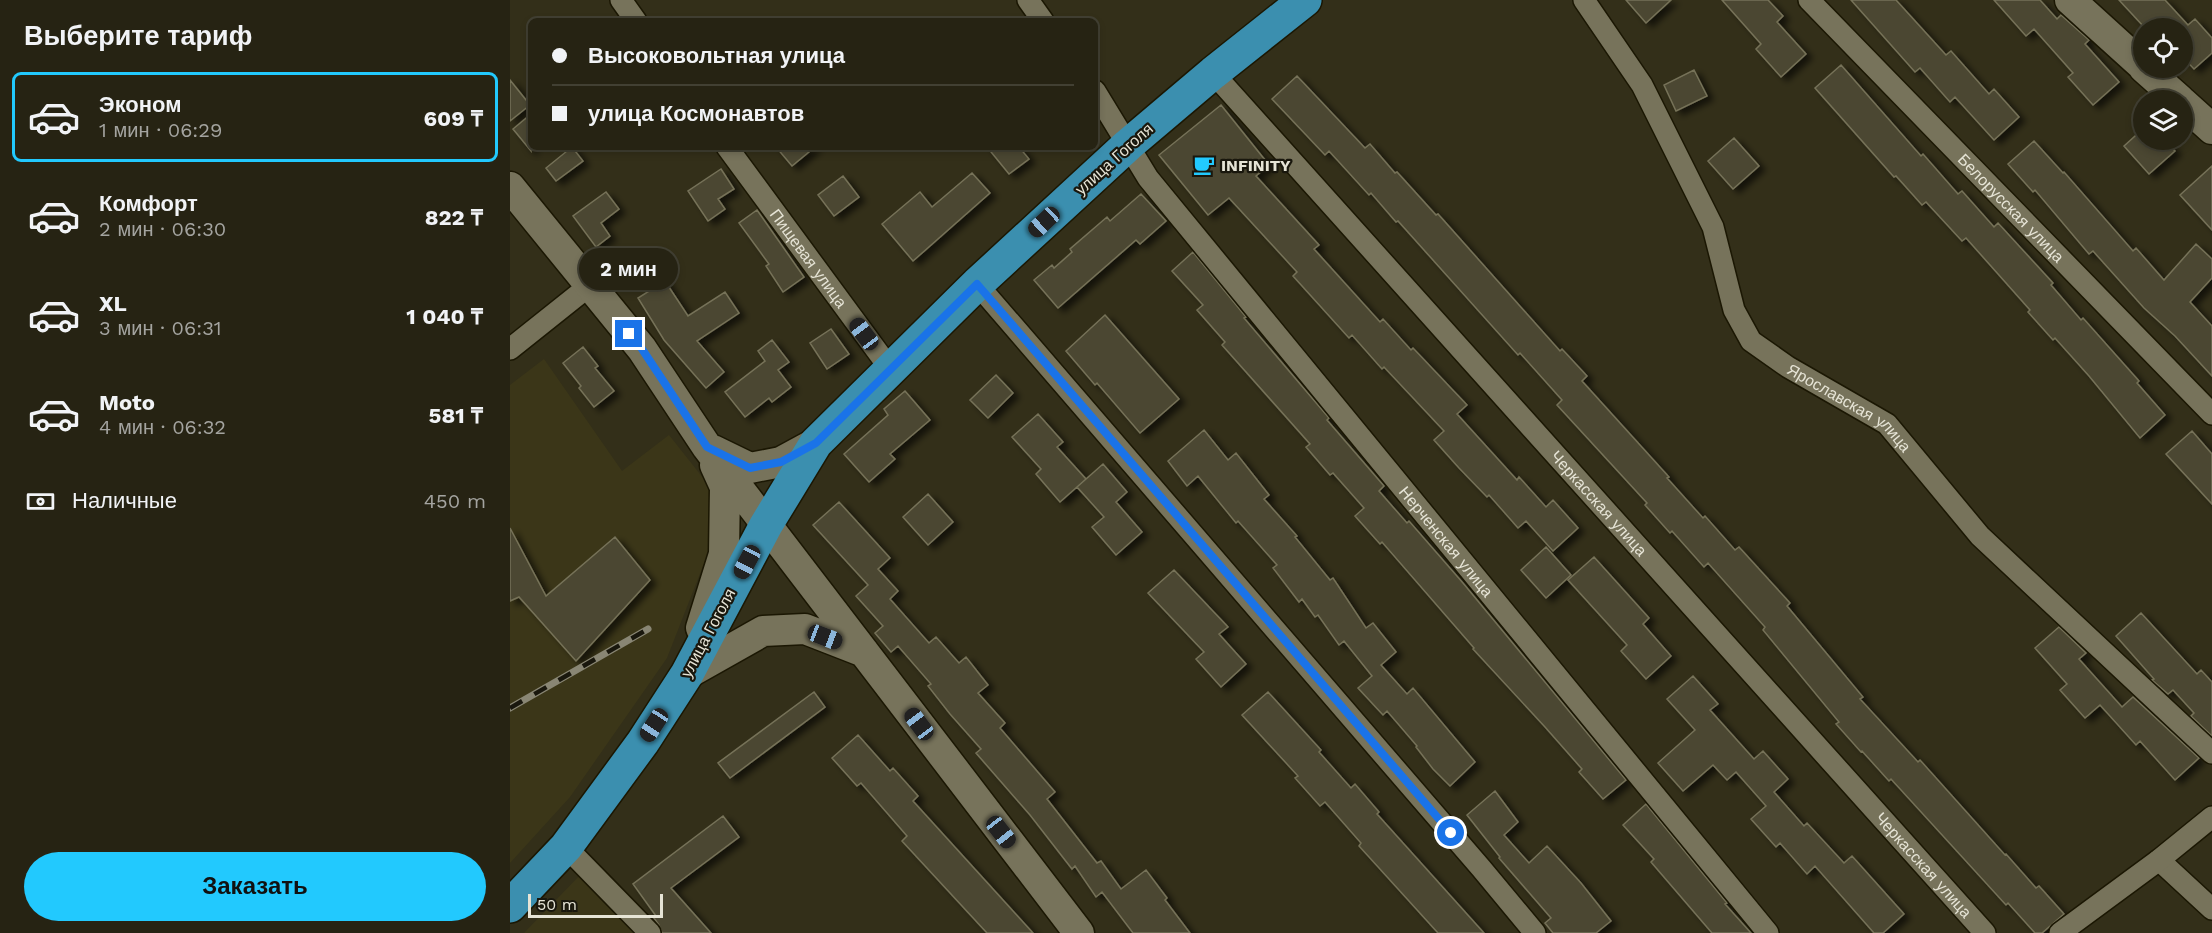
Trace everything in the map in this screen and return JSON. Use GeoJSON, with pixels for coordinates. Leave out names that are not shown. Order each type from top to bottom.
{"type":"FeatureCollection","features":[{"type":"Feature","properties":{"kind":"highway","name":"улица Гоголя"},"geometry":{"type":"LineString","coordinates":[[510,906],[566,847],[643,742],[687,674],[766,525],[816,443],[977,284],[1128,145],[1213,73],[1305,0]]}},
{"type":"Feature","properties":{"kind":"street"},"geometry":{"type":"LineString","coordinates":[[621,0],[634,18]]}},
{"type":"Feature","properties":{"kind":"street"},"geometry":{"type":"LineString","coordinates":[[1028,0],[1041,18]]}},
{"type":"Feature","properties":{"kind":"street","name":"Ярославская улица"},"geometry":{"type":"LineString","coordinates":[[1584,0],[1642,85],[1713,227],[1734,310],[1751,341],[1788,367],[1887,424],[1980,536],[2212,753]]}},
{"type":"Feature","properties":{"kind":"street","name":"Белорусская улица"},"geometry":{"type":"LineString","coordinates":[[1809,0],[2212,414]]}},
{"type":"Feature","properties":{"kind":"street"},"geometry":{"type":"LineString","coordinates":[[2070,0],[2133,57]]}},
{"type":"Feature","properties":{"kind":"street","name":"Черкасская улица"},"geometry":{"type":"LineString","coordinates":[[1213,73],[1985,933]]}},
{"type":"Feature","properties":{"kind":"street"},"geometry":{"type":"LineString","coordinates":[[2156,78],[2169,90]]}},
{"type":"Feature","properties":{"kind":"street","name":"Нерченская улица"},"geometry":{"type":"LineString","coordinates":[[1098,96],[1148,178],[1768,933]]}},
{"type":"Feature","properties":{"kind":"street"},"geometry":{"type":"LineString","coordinates":[[2193,112],[2212,129]]}},
{"type":"Feature","properties":{"kind":"street","name":"Пищевая улица"},"geometry":{"type":"LineString","coordinates":[[729,150],[891,370]]}},
{"type":"Feature","properties":{"kind":"street"},"geometry":{"type":"LineString","coordinates":[[510,187],[642,349],[707,447],[1079,933]]}},
{"type":"Feature","properties":{"kind":"street"},"geometry":{"type":"LineString","coordinates":[[977,284],[1481,868],[1534,933]]}},
{"type":"Feature","properties":{"kind":"street"},"geometry":{"type":"LineString","coordinates":[[510,349],[590,286]]}},
{"type":"Feature","properties":{"kind":"street"},"geometry":{"type":"LineString","coordinates":[[707,447],[750,468],[781,462],[816,443]]}},
{"type":"Feature","properties":{"kind":"street"},"geometry":{"type":"LineString","coordinates":[[687,674],[724,554],[725,488],[707,447]]}},
{"type":"Feature","properties":{"kind":"street"},"geometry":{"type":"LineString","coordinates":[[687,674],[763,631],[805,629],[864,652]]}},
{"type":"Feature","properties":{"kind":"street"},"geometry":{"type":"LineString","coordinates":[[2060,933],[2159,860],[2212,817]]}},
{"type":"Feature","properties":{"kind":"street"},"geometry":{"type":"LineString","coordinates":[[566,847],[650,933]]}},
{"type":"Feature","properties":{"kind":"street"},"geometry":{"type":"LineString","coordinates":[[2159,860],[2212,909]]}},
{"type":"Feature","properties":{"kind":"shaded area"},"geometry":{"type":"Polygon","coordinates":[[[544,359],[622,471],[669,435],[726,507],[667,658],[570,797],[510,863],[510,385],[544,359]]]}},
{"type":"Feature","properties":{"kind":"shaded area"},"geometry":{"type":"Polygon","coordinates":[[[585,870],[646,933],[524,933],[585,870]]]}},
{"type":"Feature","properties":{"kind":"building"},"geometry":{"type":"Polygon","coordinates":[[[1626,0],[1671,0],[1646,23],[1626,0]]]}},
{"type":"Feature","properties":{"kind":"building"},"geometry":{"type":"Polygon","coordinates":[[[1722,0],[1768,0],[1783,16],[1777,22],[1806,54],[1781,77],[1756,49],[1761,44],[1722,0]]]}},
{"type":"Feature","properties":{"kind":"building"},"geometry":{"type":"Polygon","coordinates":[[[1851,0],[1896,0],[1946,55],[1951,51],[1989,94],[1994,89],[2019,117],[1994,140],[1955,97],[1950,102],[1920,68],[1915,72],[1851,0]]]}},
{"type":"Feature","properties":{"kind":"building"},"geometry":{"type":"Polygon","coordinates":[[[1994,0],[2040,0],[2057,19],[2061,15],[2089,40],[2085,44],[2119,82],[2093,105],[2068,77],[2073,73],[2034,29],[2026,36],[1994,0]]]}},
{"type":"Feature","properties":{"kind":"building"},"geometry":{"type":"Polygon","coordinates":[[[2119,0],[2165,0],[2182,18],[2136,18],[2119,0]]]}},
{"type":"Feature","properties":{"kind":"building"},"geometry":{"type":"Polygon","coordinates":[[[2195,19],[2212,38],[2212,53],[2194,69],[2193,21],[2195,19]]]}},
{"type":"Feature","properties":{"kind":"building"},"geometry":{"type":"Polygon","coordinates":[[[1841,65],[1921,156],[1923,154],[1958,194],[1962,191],[1994,227],[1998,223],[2053,283],[2051,285],[2081,320],[2083,318],[2139,381],[2137,383],[2165,415],[2140,438],[2089,376],[2028,312],[2030,310],[1966,238],[1962,241],[1926,202],[1922,205],[1815,88],[1841,65]]]}},
{"type":"Feature","properties":{"kind":"building"},"geometry":{"type":"Polygon","coordinates":[[[1694,70],[1707,96],[1676,111],[1664,85],[1694,70]]]}},
{"type":"Feature","properties":{"kind":"building"},"geometry":{"type":"Polygon","coordinates":[[[1297,76],[1365,148],[1370,144],[1395,173],[1397,172],[1436,215],[1438,214],[1560,351],[1562,349],[1587,376],[1582,381],[1669,477],[1667,478],[1735,550],[1739,547],[1790,603],[1787,606],[1863,697],[1860,699],[1918,762],[1920,760],[2036,888],[2039,886],[2064,914],[2042,933],[2035,933],[2008,903],[2006,905],[1891,779],[1889,781],[1861,752],[1836,724],[1839,722],[1763,630],[1765,627],[1708,563],[1704,567],[1672,531],[1670,533],[1645,505],[1647,503],[1557,405],[1562,400],[1520,353],[1518,355],[1371,193],[1369,195],[1329,151],[1325,155],[1272,99],[1297,76]]]}},
{"type":"Feature","properties":{"kind":"building"},"geometry":{"type":"Polygon","coordinates":[[[510,80],[528,102],[528,107],[510,121],[510,80]]]}},
{"type":"Feature","properties":{"kind":"building"},"geometry":{"type":"Polygon","coordinates":[[[1221,105],[1269,165],[1256,176],[1319,245],[1314,249],[1380,322],[1383,319],[1467,405],[1457,414],[1517,480],[1519,477],[1546,507],[1553,500],[1578,528],[1553,551],[1526,521],[1518,528],[1489,495],[1487,497],[1459,468],[1434,440],[1444,431],[1384,367],[1382,369],[1352,335],[1349,338],[1293,276],[1297,272],[1229,198],[1208,215],[1159,155],[1221,105]]]}},
{"type":"Feature","properties":{"kind":"building"},"geometry":{"type":"Polygon","coordinates":[[[528,116],[528,147],[513,129],[528,116]]]}},
{"type":"Feature","properties":{"kind":"building"},"geometry":{"type":"Polygon","coordinates":[[[1734,138],[1759,166],[1733,189],[1708,161],[1734,138]]]}},
{"type":"Feature","properties":{"kind":"building"},"geometry":{"type":"Polygon","coordinates":[[[2133,138],[2133,150],[2175,151],[2149,174],[2124,146],[2133,138]]]}},
{"type":"Feature","properties":{"kind":"building"},"geometry":{"type":"Polygon","coordinates":[[[2034,141],[2133,251],[2136,248],[2164,280],[2196,244],[2212,259],[2212,278],[2190,302],[2212,326],[2212,376],[2175,336],[2144,308],[2093,251],[2089,254],[2035,190],[2033,192],[2008,164],[2034,141]]]}},
{"type":"Feature","properties":{"kind":"building"},"geometry":{"type":"Polygon","coordinates":[[[568,150],[574,150],[583,161],[556,181],[546,168],[568,150]]]}},
{"type":"Feature","properties":{"kind":"building"},"geometry":{"type":"Polygon","coordinates":[[[779,150],[811,150],[792,166],[779,150]]]}},
{"type":"Feature","properties":{"kind":"building"},"geometry":{"type":"Polygon","coordinates":[[[989,150],[1022,150],[1029,159],[1009,174],[989,150]]]}},
{"type":"Feature","properties":{"kind":"building"},"geometry":{"type":"Polygon","coordinates":[[[2212,166],[2212,230],[2180,195],[2212,166]]]}},
{"type":"Feature","properties":{"kind":"building"},"geometry":{"type":"Polygon","coordinates":[[[721,169],[734,189],[718,199],[725,209],[708,221],[688,191],[721,169]]]}},
{"type":"Feature","properties":{"kind":"building"},"geometry":{"type":"Polygon","coordinates":[[[972,173],[990,193],[913,261],[882,224],[920,192],[932,207],[972,173]]]}},
{"type":"Feature","properties":{"kind":"building"},"geometry":{"type":"Polygon","coordinates":[[[843,176],[859,197],[834,216],[818,195],[843,176]]]}},
{"type":"Feature","properties":{"kind":"building"},"geometry":{"type":"Polygon","coordinates":[[[606,192],[619,209],[601,223],[610,236],[596,247],[573,216],[606,192]]]}},
{"type":"Feature","properties":{"kind":"building"},"geometry":{"type":"Polygon","coordinates":[[[1141,194],[1166,221],[1140,244],[1136,240],[1058,308],[1034,280],[1052,265],[1054,268],[1072,252],[1070,249],[1107,217],[1110,221],[1141,194]]]}},
{"type":"Feature","properties":{"kind":"building"},"geometry":{"type":"Polygon","coordinates":[[[757,210],[804,277],[783,292],[766,266],[769,264],[739,223],[757,210]]]}},
{"type":"Feature","properties":{"kind":"building"},"geometry":{"type":"Polygon","coordinates":[[[1193,252],[1246,317],[1244,318],[1329,418],[1327,420],[1384,486],[1379,491],[1407,523],[1409,521],[1463,583],[1626,780],[1603,799],[1579,772],[1582,769],[1473,649],[1382,542],[1380,544],[1355,516],[1364,508],[1333,473],[1330,475],[1306,447],[1310,444],[1222,345],[1225,342],[1197,310],[1203,305],[1172,271],[1193,252]]]}},
{"type":"Feature","properties":{"kind":"building"},"geometry":{"type":"Polygon","coordinates":[[[665,281],[688,316],[725,292],[739,313],[697,341],[724,372],[706,388],[664,340],[638,298],[665,281]]]}},
{"type":"Feature","properties":{"kind":"building"},"geometry":{"type":"Polygon","coordinates":[[[1105,315],[1179,399],[1140,433],[1066,351],[1105,315]]]}},
{"type":"Feature","properties":{"kind":"building"},"geometry":{"type":"Polygon","coordinates":[[[831,329],[849,354],[827,369],[810,343],[831,329]]]}},
{"type":"Feature","properties":{"kind":"building"},"geometry":{"type":"Polygon","coordinates":[[[772,340],[789,362],[778,370],[791,387],[772,402],[769,398],[745,417],[725,392],[765,361],[758,351],[772,340]]]}},
{"type":"Feature","properties":{"kind":"building"},"geometry":{"type":"Polygon","coordinates":[[[583,347],[598,366],[595,368],[614,391],[594,407],[563,363],[583,347]]]}},
{"type":"Feature","properties":{"kind":"building"},"geometry":{"type":"Polygon","coordinates":[[[996,375],[1013,393],[988,418],[970,400],[996,375]]]}},
{"type":"Feature","properties":{"kind":"building"},"geometry":{"type":"Polygon","coordinates":[[[905,391],[930,420],[890,454],[895,459],[869,482],[844,454],[888,415],[884,409],[905,391]]]}},
{"type":"Feature","properties":{"kind":"building"},"geometry":{"type":"Polygon","coordinates":[[[1038,414],[1063,442],[1057,447],[1086,479],[1060,502],[1036,474],[1041,469],[1012,437],[1038,414]]]}},
{"type":"Feature","properties":{"kind":"building"},"geometry":{"type":"Polygon","coordinates":[[[1204,430],[1228,460],[1236,453],[1269,495],[1264,499],[1297,536],[1295,537],[1330,580],[1333,578],[1366,628],[1373,623],[1396,652],[1381,665],[1407,694],[1413,688],[1475,762],[1450,786],[1433,769],[1387,711],[1383,715],[1358,688],[1372,676],[1344,641],[1339,645],[1318,615],[1315,617],[1302,599],[1299,602],[1273,568],[1277,565],[1238,521],[1236,523],[1198,476],[1187,486],[1168,461],[1204,430]]]}},
{"type":"Feature","properties":{"kind":"building"},"geometry":{"type":"Polygon","coordinates":[[[2192,431],[2212,454],[2212,504],[2166,454],[2192,431]]]}},
{"type":"Feature","properties":{"kind":"building"},"geometry":{"type":"Polygon","coordinates":[[[1103,464],[1127,492],[1116,502],[1142,532],[1116,555],[1092,527],[1104,517],[1077,487],[1103,464]]]}},
{"type":"Feature","properties":{"kind":"building"},"geometry":{"type":"Polygon","coordinates":[[[928,494],[953,522],[928,545],[903,517],[928,494]]]}},
{"type":"Feature","properties":{"kind":"building"},"geometry":{"type":"Polygon","coordinates":[[[839,502],[890,558],[878,569],[898,591],[890,599],[929,643],[936,637],[959,663],[966,657],[988,685],[978,693],[1005,723],[1000,728],[1055,792],[1047,799],[1097,863],[1101,861],[1121,889],[1146,870],[1190,933],[1133,933],[1102,892],[1096,897],[1075,866],[1072,869],[1030,815],[976,753],[981,749],[928,686],[931,684],[898,646],[891,652],[875,633],[883,626],[856,596],[868,585],[813,525],[839,502]]]}},
{"type":"Feature","properties":{"kind":"building"},"geometry":{"type":"Polygon","coordinates":[[[510,528],[546,596],[615,537],[650,580],[576,661],[519,597],[510,601],[510,528]]]}},
{"type":"Feature","properties":{"kind":"building"},"geometry":{"type":"Polygon","coordinates":[[[1546,547],[1571,575],[1546,598],[1521,570],[1546,547]]]}},
{"type":"Feature","properties":{"kind":"building"},"geometry":{"type":"Polygon","coordinates":[[[1594,557],[1649,618],[1643,624],[1671,656],[1646,679],[1621,651],[1627,645],[1568,580],[1594,557]]]}},
{"type":"Feature","properties":{"kind":"building"},"geometry":{"type":"Polygon","coordinates":[[[1174,570],[1228,627],[1219,634],[1246,664],[1221,687],[1196,659],[1204,652],[1148,593],[1174,570]]]}},
{"type":"Feature","properties":{"kind":"building"},"geometry":{"type":"Polygon","coordinates":[[[2141,613],[2197,674],[2201,670],[2212,682],[2212,736],[2191,716],[2194,713],[2173,690],[2168,694],[2152,680],[2154,679],[2116,636],[2141,613]]]}},
{"type":"Feature","properties":{"kind":"building"},"geometry":{"type":"Polygon","coordinates":[[[2059,627],[2086,653],[2079,659],[2122,707],[2133,697],[2199,758],[2175,780],[2140,741],[2136,745],[2100,705],[2085,718],[2060,690],[2067,684],[2035,648],[2059,627]]]}},
{"type":"Feature","properties":{"kind":"building"},"geometry":{"type":"Polygon","coordinates":[[[1693,676],[1718,704],[1710,710],[1754,759],[1763,751],[1788,779],[1774,792],[1804,826],[1807,823],[1844,863],[1852,856],[1904,914],[1883,933],[1874,933],[1815,866],[1807,874],[1780,843],[1776,847],[1751,819],[1766,806],[1736,772],[1727,780],[1713,765],[1683,791],[1658,763],[1695,730],[1667,699],[1693,676]]]}},
{"type":"Feature","properties":{"kind":"building"},"geometry":{"type":"Polygon","coordinates":[[[814,692],[825,707],[730,778],[718,763],[814,692]]]}},
{"type":"Feature","properties":{"kind":"building"},"geometry":{"type":"Polygon","coordinates":[[[1268,692],[1321,750],[1319,752],[1351,788],[1355,784],[1379,812],[1377,814],[1484,933],[1438,933],[1359,846],[1361,843],[1325,802],[1320,806],[1295,778],[1298,776],[1242,715],[1268,692]]]}},
{"type":"Feature","properties":{"kind":"building"},"geometry":{"type":"Polygon","coordinates":[[[858,735],[890,771],[893,768],[918,796],[913,801],[1033,933],[987,933],[902,841],[907,836],[861,783],[857,786],[832,758],[858,735]]]}},
{"type":"Feature","properties":{"kind":"building"},"geometry":{"type":"Polygon","coordinates":[[[1495,791],[1518,822],[1504,835],[1529,863],[1547,846],[1581,883],[1611,921],[1596,933],[1553,933],[1545,923],[1551,918],[1499,858],[1467,815],[1495,791]]]}},
{"type":"Feature","properties":{"kind":"building"},"geometry":{"type":"Polygon","coordinates":[[[1646,804],[1727,903],[1725,904],[1751,933],[1712,933],[1651,862],[1654,859],[1623,825],[1646,804]]]}},
{"type":"Feature","properties":{"kind":"building"},"geometry":{"type":"Polygon","coordinates":[[[723,816],[739,837],[671,888],[711,933],[662,933],[654,918],[656,916],[633,884],[723,816]]]}},
{"type":"Feature","properties":{"kind":"railway"},"geometry":{"type":"LineString","coordinates":[[510,708],[648,629]]}},
{"type":"Feature","properties":{"kind":"place","name":"INFINITY"},"geometry":{"type":"Point","coordinates":[1204,165]}},
{"type":"Feature","properties":{"kind":"route"},"geometry":{"type":"LineString","coordinates":[[629,334],[642,349],[707,447],[750,468],[781,462],[816,443],[977,284],[1451,833]]}}]}
